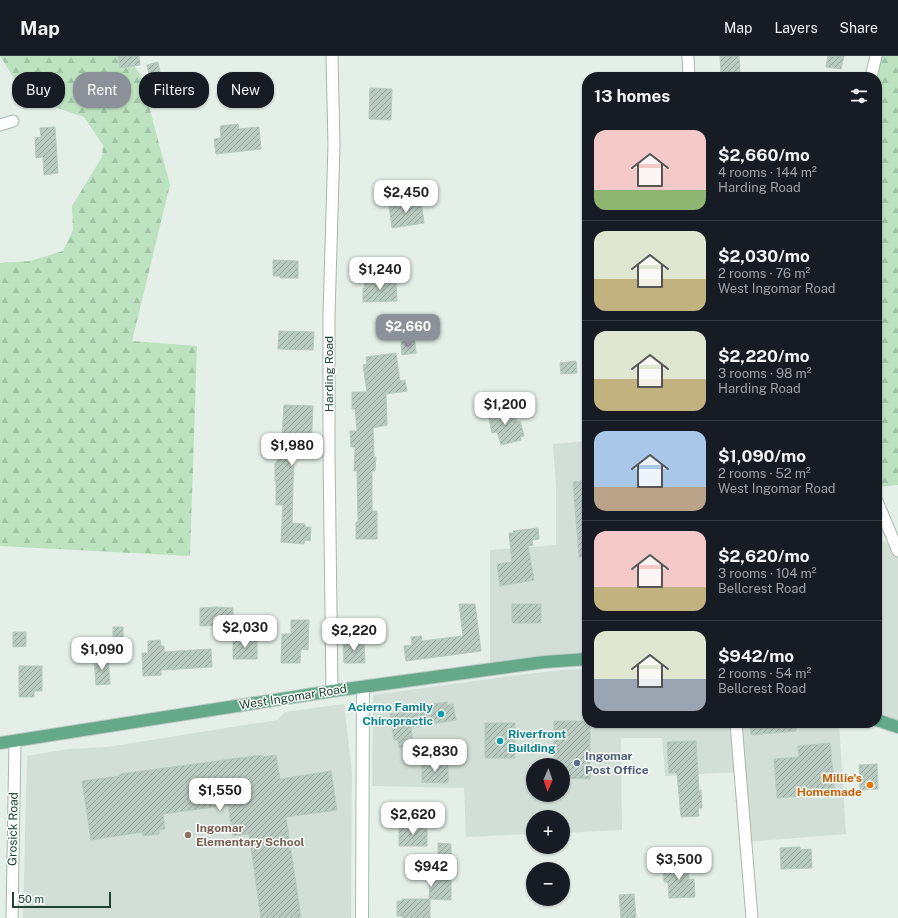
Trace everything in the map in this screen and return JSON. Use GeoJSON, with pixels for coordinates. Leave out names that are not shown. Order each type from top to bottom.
{"type":"FeatureCollection","features":[{"type":"Feature","properties":{"kind":"main road","name":"West Ingomar Road"},"geometry":{"type":"LineString","coordinates":[[0,743],[332,691],[544,662],[582,659]]}},
{"type":"Feature","properties":{"kind":"main road"},"geometry":{"type":"LineString","coordinates":[[882,722],[898,727]]}},
{"type":"Feature","properties":{"kind":"street","name":"Harding Road"},"geometry":{"type":"LineString","coordinates":[[332,56],[334,145],[329,314],[329,446],[332,691]]}},
{"type":"Feature","properties":{"kind":"street"},"geometry":{"type":"LineString","coordinates":[[688,56],[689,72]]}},
{"type":"Feature","properties":{"kind":"street"},"geometry":{"type":"LineString","coordinates":[[873,72],[876,56]]}},
{"type":"Feature","properties":{"kind":"street"},"geometry":{"type":"LineString","coordinates":[[0,125],[13,121]]}},
{"type":"Feature","properties":{"kind":"street"},"geometry":{"type":"LineString","coordinates":[[882,513],[898,551]]}},
{"type":"Feature","properties":{"kind":"street"},"geometry":{"type":"LineString","coordinates":[[362,918],[363,687]]}},
{"type":"Feature","properties":{"kind":"street"},"geometry":{"type":"LineString","coordinates":[[736,728],[752,918]]}},
{"type":"Feature","properties":{"kind":"street","name":"Grosick Road"},"geometry":{"type":"LineString","coordinates":[[12,918],[15,741]]}},
{"type":"Feature","properties":{"kind":"shaded area"},"geometry":{"type":"Polygon","coordinates":[[[582,441],[582,660],[490,669],[490,550],[556,545],[556,485],[553,444],[582,441]]]}},
{"type":"Feature","properties":{"kind":"shaded area"},"geometry":{"type":"Polygon","coordinates":[[[882,542],[896,546],[898,551],[898,727],[882,722],[882,542]]]}},
{"type":"Feature","properties":{"kind":"shaded area"},"geometry":{"type":"Polygon","coordinates":[[[582,669],[582,728],[839,728],[846,834],[746,842],[740,772],[665,776],[662,738],[621,738],[622,830],[570,833],[570,810],[526,810],[526,834],[466,837],[464,788],[372,786],[373,695],[510,676],[582,669]]]}},
{"type":"Feature","properties":{"kind":"shaded area","name":"Ingomar Elementary School"},"geometry":{"type":"Polygon","coordinates":[[[344,704],[352,772],[351,918],[23,918],[27,756],[68,749],[107,747],[277,720],[285,712],[344,704]]]}},
{"type":"Feature","properties":{"kind":"green space"},"geometry":{"type":"Polygon","coordinates":[[[0,56],[128,56],[139,73],[139,108],[150,108],[170,185],[132,341],[197,346],[190,556],[0,546],[0,263],[30,261],[63,251],[73,230],[72,206],[102,157],[103,145],[84,117],[57,108],[65,108],[65,72],[12,72],[12,75],[0,56]]]}},
{"type":"Feature","properties":{"kind":"green space"},"geometry":{"type":"Polygon","coordinates":[[[876,56],[898,56],[898,485],[882,487],[882,72],[872,72],[876,56]]]}},
{"type":"Feature","properties":{"kind":"building"},"geometry":{"type":"Polygon","coordinates":[[[118,56],[139,56],[140,65],[120,68],[118,56]]]}},
{"type":"Feature","properties":{"kind":"building"},"geometry":{"type":"Polygon","coordinates":[[[720,56],[739,56],[740,72],[721,72],[720,56]]]}},
{"type":"Feature","properties":{"kind":"building"},"geometry":{"type":"Polygon","coordinates":[[[828,56],[844,56],[841,69],[826,67],[828,56]]]}},
{"type":"Feature","properties":{"kind":"building"},"geometry":{"type":"Polygon","coordinates":[[[158,62],[160,72],[148,72],[147,65],[158,62]]]}},
{"type":"Feature","properties":{"kind":"building"},"geometry":{"type":"Polygon","coordinates":[[[370,88],[392,89],[391,120],[369,119],[370,88]]]}},
{"type":"Feature","properties":{"kind":"building"},"geometry":{"type":"Polygon","coordinates":[[[238,124],[239,129],[259,127],[261,149],[216,154],[214,139],[221,138],[220,126],[238,124]]]}},
{"type":"Feature","properties":{"kind":"building"},"geometry":{"type":"Polygon","coordinates":[[[55,127],[58,173],[44,175],[43,157],[36,158],[35,138],[41,137],[40,128],[55,127]]]}},
{"type":"Feature","properties":{"kind":"building"},"geometry":{"type":"Polygon","coordinates":[[[421,201],[424,223],[392,228],[389,206],[421,201]]]}},
{"type":"Feature","properties":{"kind":"building"},"geometry":{"type":"Polygon","coordinates":[[[273,260],[298,261],[298,278],[280,278],[280,276],[273,276],[273,260]]]}},
{"type":"Feature","properties":{"kind":"building"},"geometry":{"type":"Polygon","coordinates":[[[396,280],[397,301],[363,302],[363,288],[365,288],[364,282],[396,280]]]}},
{"type":"Feature","properties":{"kind":"building"},"geometry":{"type":"Polygon","coordinates":[[[279,331],[314,332],[313,350],[278,349],[279,331]]]}},
{"type":"Feature","properties":{"kind":"building"},"geometry":{"type":"Polygon","coordinates":[[[415,341],[416,353],[402,355],[401,342],[415,341]]]}},
{"type":"Feature","properties":{"kind":"building"},"geometry":{"type":"Polygon","coordinates":[[[396,353],[400,381],[405,380],[407,391],[386,394],[387,425],[373,428],[374,457],[376,457],[375,471],[372,471],[372,511],[377,511],[377,539],[356,539],[356,522],[358,522],[357,471],[354,471],[355,447],[351,447],[350,431],[357,431],[355,409],[352,409],[352,392],[367,392],[363,365],[367,364],[366,357],[396,353]]]}},
{"type":"Feature","properties":{"kind":"building"},"geometry":{"type":"Polygon","coordinates":[[[576,361],[577,373],[561,374],[560,363],[576,361]]]}},
{"type":"Feature","properties":{"kind":"building"},"geometry":{"type":"Polygon","coordinates":[[[284,405],[313,406],[311,450],[294,453],[292,523],[305,524],[305,527],[311,527],[310,541],[305,540],[304,544],[281,542],[283,505],[276,505],[275,463],[277,463],[278,437],[282,437],[284,405]]]}},
{"type":"Feature","properties":{"kind":"building"},"geometry":{"type":"Polygon","coordinates":[[[502,407],[504,418],[515,415],[517,422],[520,421],[524,436],[520,437],[521,440],[501,445],[497,432],[492,433],[487,410],[502,407]]]}},
{"type":"Feature","properties":{"kind":"building"},"geometry":{"type":"Polygon","coordinates":[[[582,481],[582,557],[579,557],[573,482],[582,481]]]}},
{"type":"Feature","properties":{"kind":"building"},"geometry":{"type":"Polygon","coordinates":[[[538,528],[539,539],[532,540],[533,545],[528,546],[534,580],[500,586],[497,564],[512,562],[509,533],[514,533],[513,531],[538,528]]]}},
{"type":"Feature","properties":{"kind":"building"},"geometry":{"type":"Polygon","coordinates":[[[459,604],[475,604],[481,651],[406,661],[404,646],[412,645],[411,637],[421,636],[422,641],[463,636],[459,604]]]}},
{"type":"Feature","properties":{"kind":"building"},"geometry":{"type":"Polygon","coordinates":[[[512,604],[541,604],[541,623],[512,623],[512,604]]]}},
{"type":"Feature","properties":{"kind":"building"},"geometry":{"type":"Polygon","coordinates":[[[200,608],[233,608],[233,625],[200,626],[200,608]]]}},
{"type":"Feature","properties":{"kind":"building"},"geometry":{"type":"Polygon","coordinates":[[[291,620],[309,620],[308,650],[301,649],[300,663],[281,663],[282,634],[291,634],[291,620]]]}},
{"type":"Feature","properties":{"kind":"building"},"geometry":{"type":"Polygon","coordinates":[[[113,627],[123,627],[123,641],[113,641],[113,627]]]}},
{"type":"Feature","properties":{"kind":"building"},"geometry":{"type":"Polygon","coordinates":[[[13,632],[26,632],[26,646],[13,647],[13,632]]]}},
{"type":"Feature","properties":{"kind":"building"},"geometry":{"type":"Polygon","coordinates":[[[257,639],[257,659],[233,659],[233,640],[257,639]]]}},
{"type":"Feature","properties":{"kind":"building"},"geometry":{"type":"Polygon","coordinates":[[[160,640],[161,646],[164,646],[164,652],[211,649],[212,667],[161,670],[161,675],[143,676],[142,653],[148,653],[148,641],[160,640]]]}},
{"type":"Feature","properties":{"kind":"building"},"geometry":{"type":"Polygon","coordinates":[[[364,640],[365,663],[344,663],[343,641],[364,640]]]}},
{"type":"Feature","properties":{"kind":"building"},"geometry":{"type":"Polygon","coordinates":[[[108,657],[110,684],[96,685],[94,658],[108,657]]]}},
{"type":"Feature","properties":{"kind":"building"},"geometry":{"type":"Polygon","coordinates":[[[19,666],[42,666],[42,691],[34,691],[34,697],[19,697],[19,666]]]}},
{"type":"Feature","properties":{"kind":"building"},"geometry":{"type":"Polygon","coordinates":[[[447,702],[447,705],[453,704],[456,720],[411,727],[412,738],[408,738],[410,746],[399,748],[398,740],[394,740],[390,714],[426,709],[433,706],[433,704],[447,702]]]}},
{"type":"Feature","properties":{"kind":"building"},"geometry":{"type":"Polygon","coordinates":[[[554,721],[582,721],[582,728],[590,728],[590,779],[570,778],[570,758],[554,758],[554,721]]]}},
{"type":"Feature","properties":{"kind":"building","name":"Riverfront Building"},"geometry":{"type":"Polygon","coordinates":[[[485,723],[515,723],[515,758],[485,758],[485,723]]]}},
{"type":"Feature","properties":{"kind":"building"},"geometry":{"type":"Polygon","coordinates":[[[750,728],[796,728],[796,731],[751,735],[750,728]]]}},
{"type":"Feature","properties":{"kind":"building"},"geometry":{"type":"Polygon","coordinates":[[[696,741],[699,791],[701,790],[702,808],[698,808],[699,816],[681,817],[677,773],[669,773],[667,742],[696,741]]]}},
{"type":"Feature","properties":{"kind":"building"},"geometry":{"type":"Polygon","coordinates":[[[830,743],[835,793],[777,798],[774,759],[799,757],[798,746],[830,743]]]}},
{"type":"Feature","properties":{"kind":"building"},"geometry":{"type":"Polygon","coordinates":[[[262,755],[262,757],[276,755],[280,779],[331,771],[337,810],[286,817],[301,918],[261,918],[249,834],[233,836],[228,805],[163,814],[165,829],[159,830],[159,834],[143,836],[142,832],[91,840],[82,781],[120,776],[120,774],[262,755]]]}},
{"type":"Feature","properties":{"kind":"building"},"geometry":{"type":"Polygon","coordinates":[[[422,764],[448,764],[448,783],[422,782],[422,764]]]}},
{"type":"Feature","properties":{"kind":"building"},"geometry":{"type":"Polygon","coordinates":[[[877,764],[878,789],[860,790],[859,765],[877,764]]]}},
{"type":"Feature","properties":{"kind":"building"},"geometry":{"type":"Polygon","coordinates":[[[399,825],[427,826],[427,846],[399,846],[399,825]]]}},
{"type":"Feature","properties":{"kind":"building"},"geometry":{"type":"Polygon","coordinates":[[[438,843],[451,844],[451,900],[430,899],[430,918],[402,918],[402,916],[397,916],[397,901],[402,901],[402,899],[429,899],[430,880],[438,880],[438,843]]]}},
{"type":"Feature","properties":{"kind":"building"},"geometry":{"type":"Polygon","coordinates":[[[800,847],[800,850],[811,849],[812,868],[781,869],[780,848],[800,847]]]}},
{"type":"Feature","properties":{"kind":"building"},"geometry":{"type":"Polygon","coordinates":[[[687,862],[689,880],[694,879],[695,897],[669,898],[668,882],[664,882],[663,864],[687,862]]]}},
{"type":"Feature","properties":{"kind":"building"},"geometry":{"type":"Polygon","coordinates":[[[634,894],[636,918],[621,918],[619,895],[634,894]]]}},
{"type":"Feature","properties":{"kind":"place","name":"Acierno Family Chiropractic"},"geometry":{"type":"Point","coordinates":[441,714]}},
{"type":"Feature","properties":{"kind":"place","name":"Riverfront Building"},"geometry":{"type":"Point","coordinates":[500,741]}},
{"type":"Feature","properties":{"kind":"place","name":"Ingomar Post Office"},"geometry":{"type":"Point","coordinates":[577,763]}},
{"type":"Feature","properties":{"kind":"place","name":"Millie's Homemade"},"geometry":{"type":"Point","coordinates":[870,785]}},
{"type":"Feature","properties":{"kind":"place","name":"Ingomar Elementary School"},"geometry":{"type":"Point","coordinates":[188,835]}}]}
